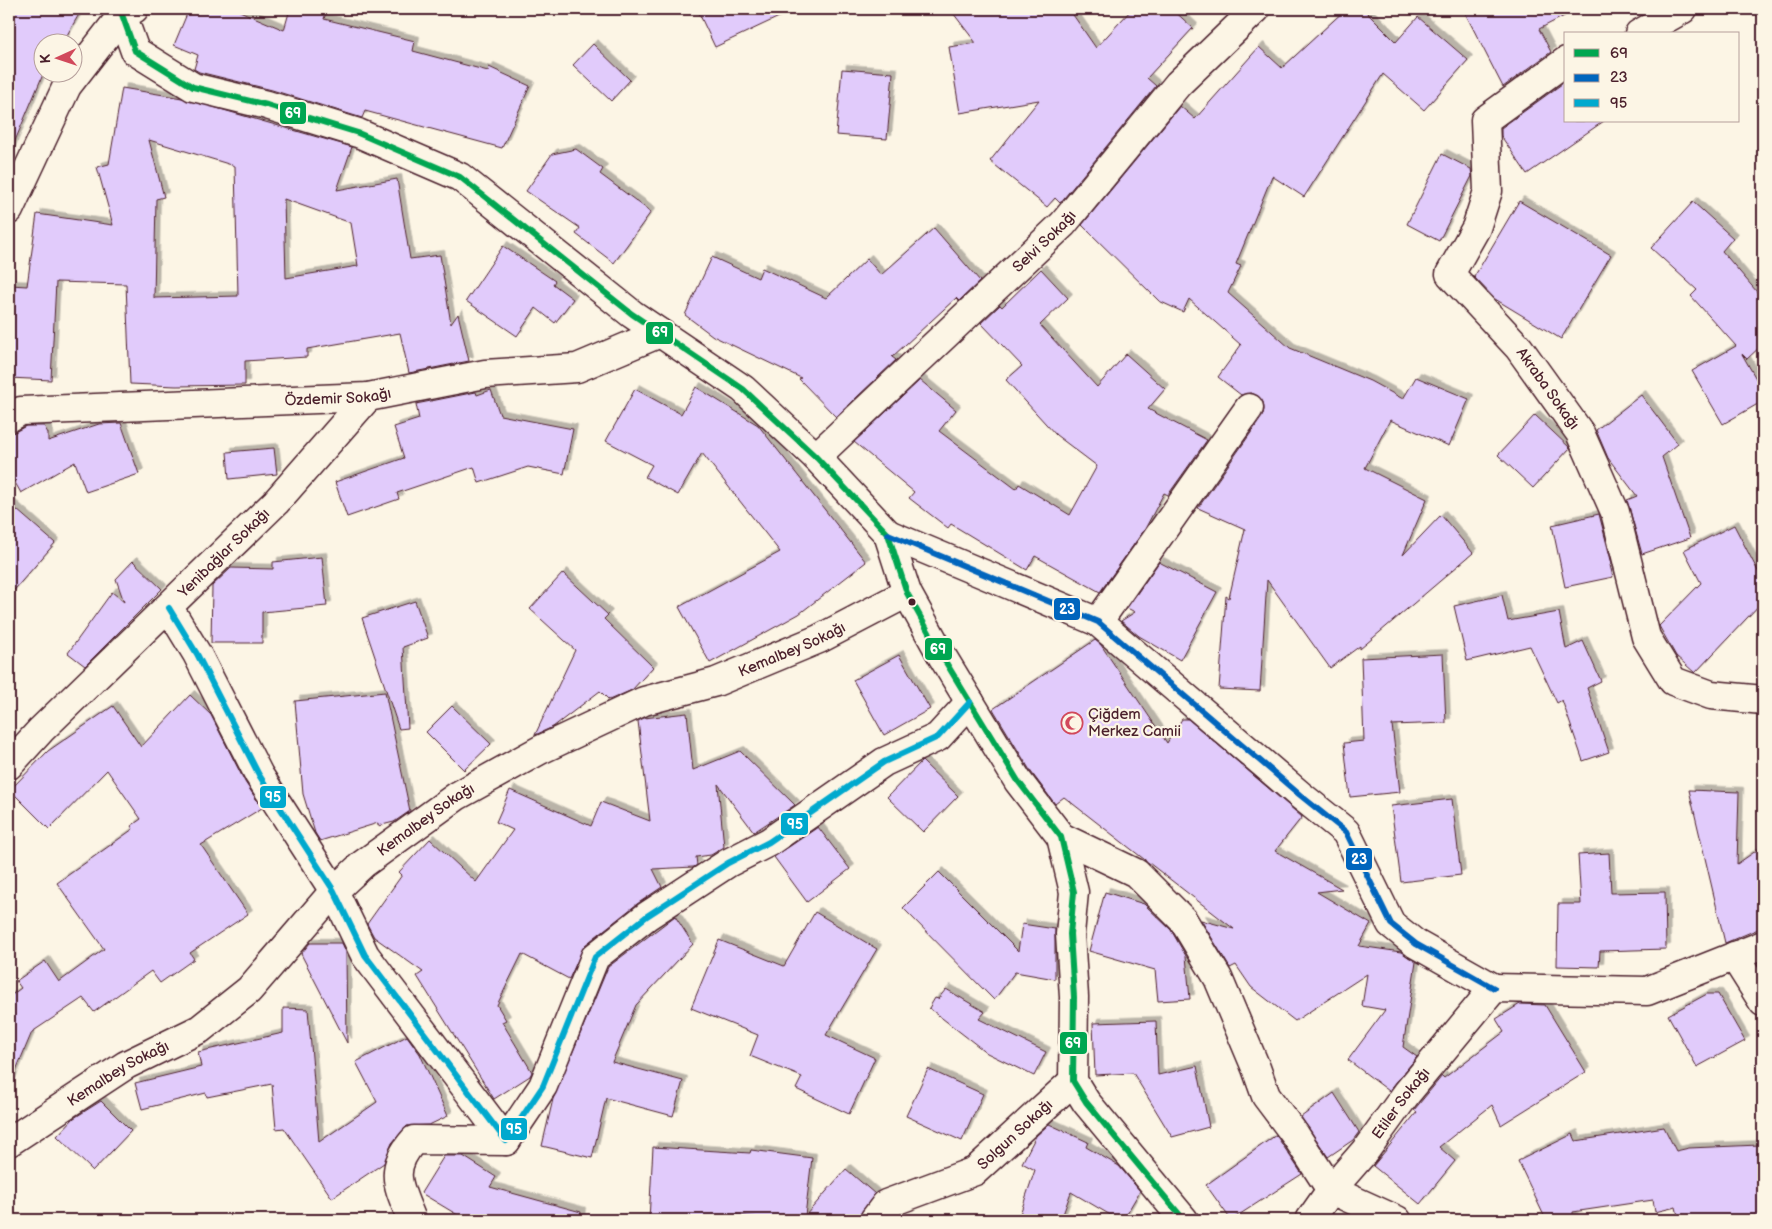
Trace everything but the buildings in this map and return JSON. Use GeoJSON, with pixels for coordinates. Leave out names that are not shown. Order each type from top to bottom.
{"type":"FeatureCollection","features":[{"type":"Feature","properties":{"kind":"street","name":"Selvi Sokağı"},"geometry":{"type":"LineString","coordinates":[[816,457],[1063,224],[1178,84],[1256,9]]}},
{"type":"Feature","properties":{"kind":"street"},"geometry":{"type":"LineString","coordinates":[[1643,32],[1683,9]]}},
{"type":"Feature","properties":{"kind":"street"},"geometry":{"type":"LineString","coordinates":[[9,210],[67,86],[125,11]]}},
{"type":"Feature","properties":{"kind":"street"},"geometry":{"type":"LineString","coordinates":[[125,11],[135,51],[193,87],[267,104],[358,133],[460,177],[632,314],[743,389],[816,457],[888,534],[1098,622],[1346,832],[1390,924],[1416,944],[1494,988],[1647,991],[1763,945]]}},
{"type":"Feature","properties":{"kind":"street","name":"Akraba Sokağı"},"geometry":{"type":"LineString","coordinates":[[1564,62],[1485,120],[1488,191],[1476,228],[1450,274],[1519,348],[1580,433],[1616,512],[1646,637],[1673,681],[1711,695],[1763,700]]}},
{"type":"Feature","properties":{"kind":"street","name":"Özdemir Sokağı"},"geometry":{"type":"LineString","coordinates":[[9,418],[21,411],[368,397],[485,374],[577,368],[660,333]]}},
{"type":"Feature","properties":{"kind":"street","name":"Yenibağlar Sokağı"},"geometry":{"type":"LineString","coordinates":[[9,765],[41,730],[169,608],[276,502],[368,397]]}},
{"type":"Feature","properties":{"kind":"street"},"geometry":{"type":"LineString","coordinates":[[1098,622],[1249,408]]}},
{"type":"Feature","properties":{"kind":"street"},"geometry":{"type":"LineString","coordinates":[[888,534],[907,593],[1018,781],[1061,837],[1074,892],[1070,934],[1074,997],[1073,1081],[1086,1102],[1184,1220]]}},
{"type":"Feature","properties":{"kind":"street","name":"Kemalbey Sokağı"},"geometry":{"type":"LineString","coordinates":[[9,1142],[126,1065],[200,1029],[249,990],[334,891],[363,864],[457,796],[540,750],[644,701],[716,682],[820,639],[907,593]]}},
{"type":"Feature","properties":{"kind":"street"},"geometry":{"type":"LineString","coordinates":[[169,608],[197,654],[259,776],[334,891],[366,955],[506,1141]]}},
{"type":"Feature","properties":{"kind":"street"},"geometry":{"type":"LineString","coordinates":[[506,1141],[543,1086],[595,957],[647,916],[728,863],[769,842],[884,762],[938,737],[970,702]]}},
{"type":"Feature","properties":{"kind":"street"},"geometry":{"type":"LineString","coordinates":[[1061,837],[1136,873],[1183,920],[1218,978],[1266,1096],[1296,1136],[1331,1190],[1397,1220]]}},
{"type":"Feature","properties":{"kind":"street"},"geometry":{"type":"LineString","coordinates":[[1734,956],[1763,1002]]}},
{"type":"Feature","properties":{"kind":"street","name":"Etiler Sokağı"},"geometry":{"type":"LineString","coordinates":[[1310,1220],[1331,1190],[1365,1151],[1407,1093],[1494,988]]}},
{"type":"Feature","properties":{"kind":"street","name":"Solgun Sokağı"},"geometry":{"type":"LineString","coordinates":[[874,1220],[886,1204],[975,1171],[1073,1081]]}},
{"type":"Feature","properties":{"kind":"street"},"geometry":{"type":"LineString","coordinates":[[412,1220],[396,1172],[401,1154],[414,1140],[506,1141]]}},
{"type":"Feature","properties":{"kind":"transit line","name":"69"},"geometry":{"type":"LineString","coordinates":[[120,9],[135,51],[193,87],[267,105],[358,133],[460,177],[632,314],[743,389],[816,457],[888,534],[907,593],[942,656],[1018,781],[1061,837],[1074,892],[1070,934],[1074,997],[1073,1081],[1086,1102],[1184,1220]]}},
{"type":"Feature","properties":{"kind":"transit line","name":"23"},"geometry":{"type":"LineString","coordinates":[[888,534],[1098,622],[1346,832],[1391,924],[1416,944],[1494,988]]}},
{"type":"Feature","properties":{"kind":"transit line","name":"95"},"geometry":{"type":"LineString","coordinates":[[169,608],[197,654],[259,775],[334,891],[365,955],[506,1141],[543,1086],[595,957],[647,916],[728,863],[769,842],[884,762],[938,737],[970,702]]}},
{"type":"Feature","properties":{"kind":"place","name":"Çiğdem Merkez Camii"},"geometry":{"type":"Point","coordinates":[1072,723]}}]}
